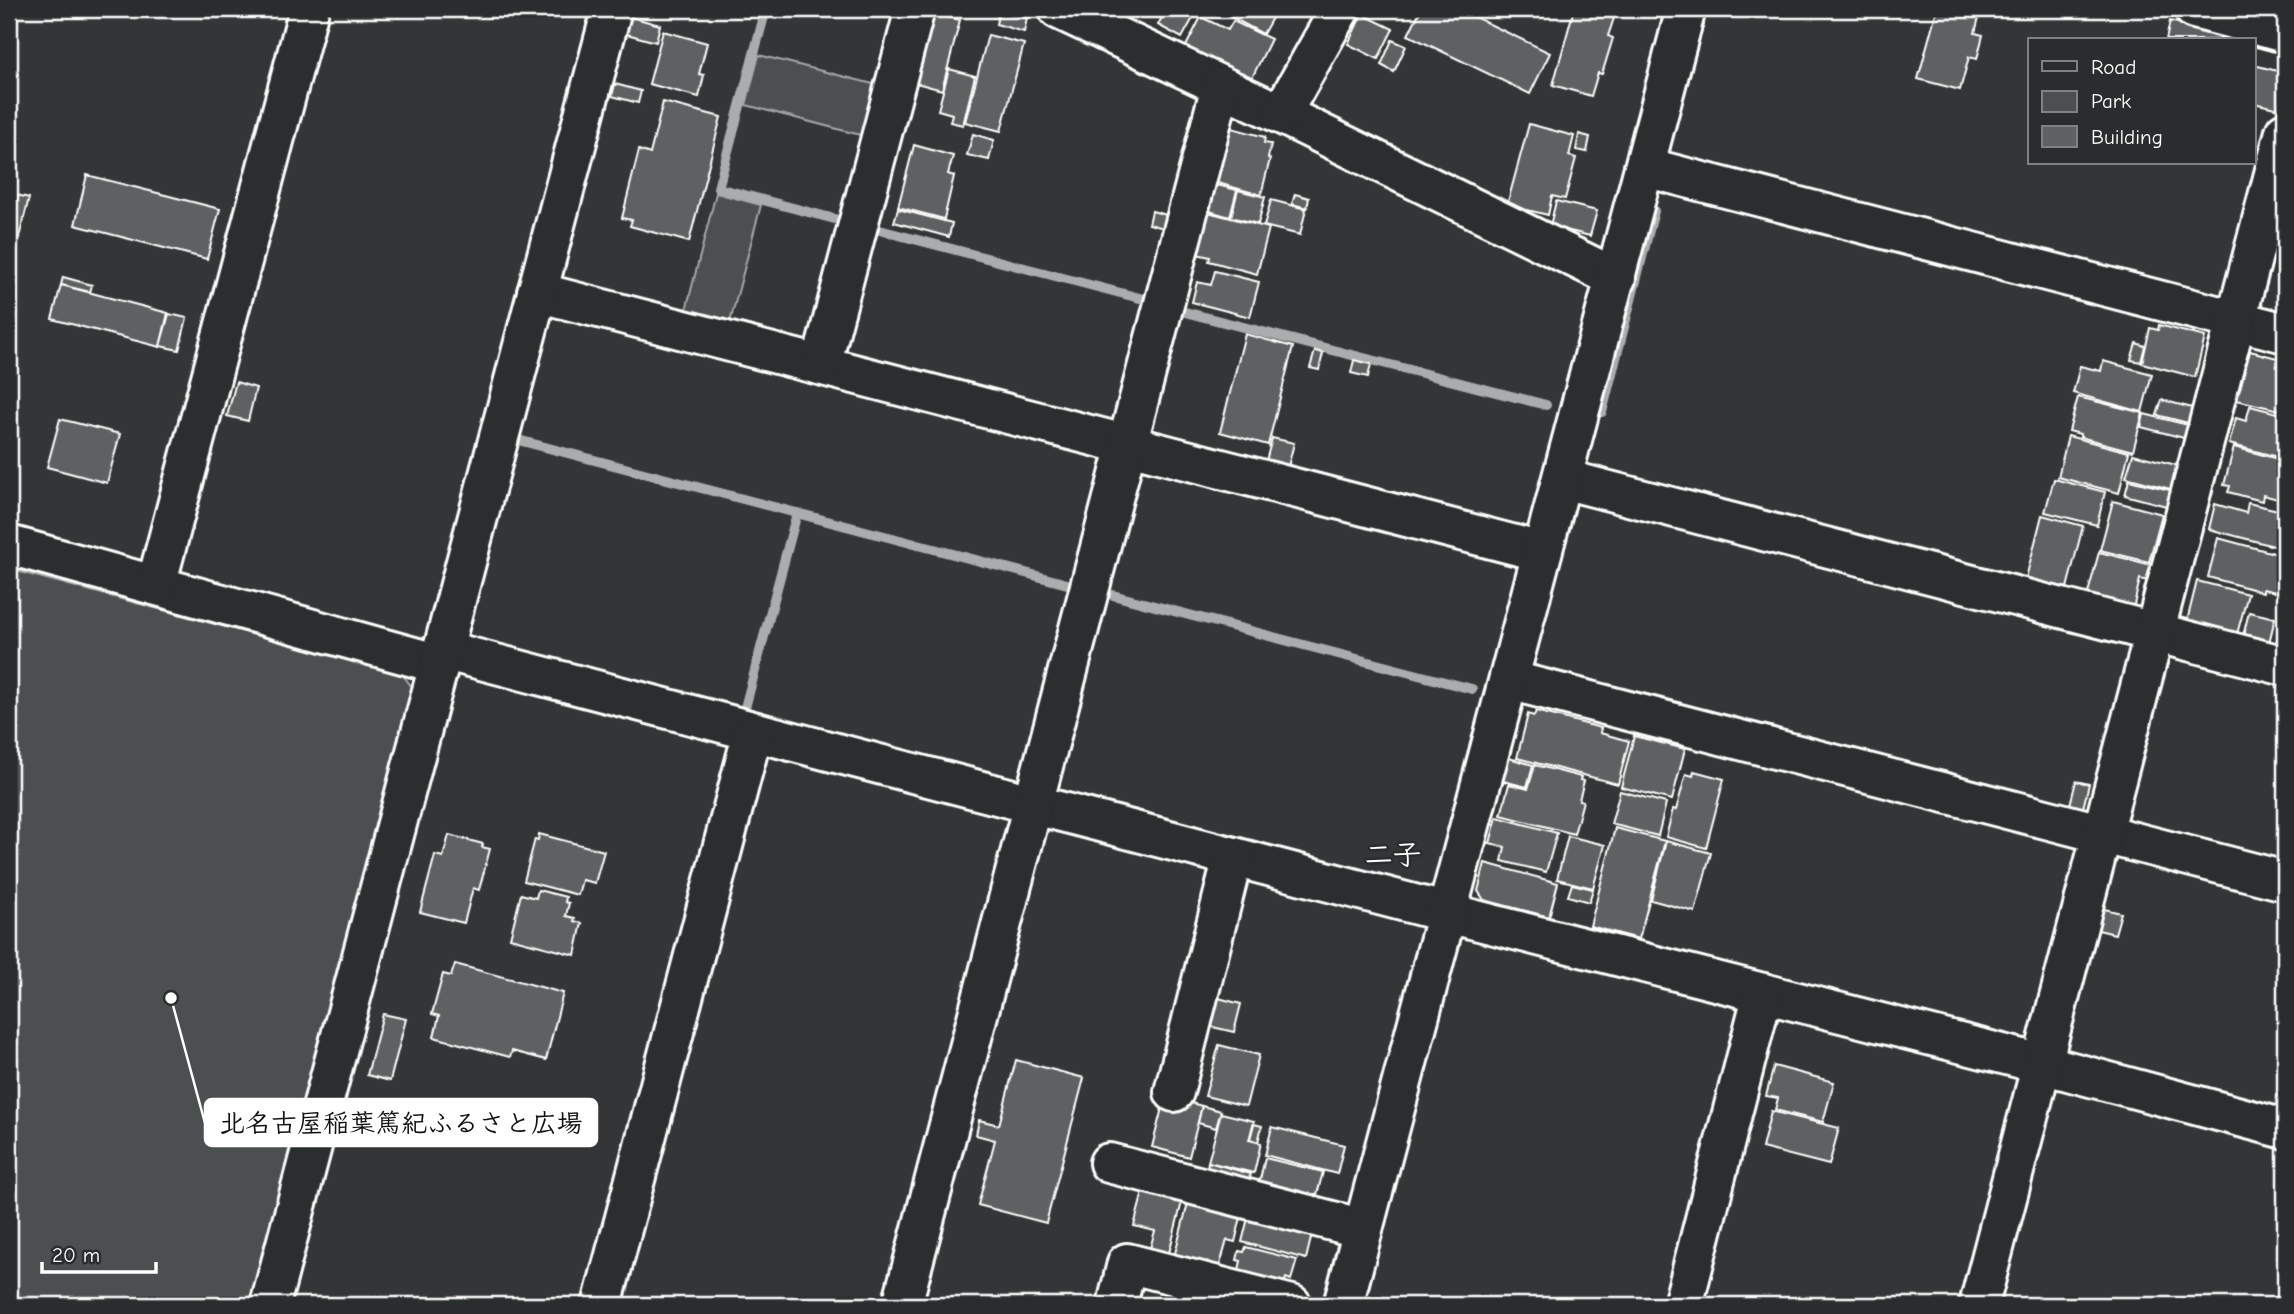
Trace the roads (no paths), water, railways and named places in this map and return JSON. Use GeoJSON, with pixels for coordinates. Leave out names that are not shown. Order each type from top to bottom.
{"type":"FeatureCollection","features":[{"type":"Feature","properties":{"kind":"street"},"geometry":{"type":"LineString","coordinates":[[156,585],[309,9]]}},
{"type":"Feature","properties":{"kind":"street"},"geometry":{"type":"LineString","coordinates":[[270,1305],[612,9]]}},
{"type":"Feature","properties":{"kind":"street"},"geometry":{"type":"LineString","coordinates":[[821,365],[915,9]]}},
{"type":"Feature","properties":{"kind":"street"},"geometry":{"type":"LineString","coordinates":[[1058,9],[1281,114],[1616,278]]}},
{"type":"Feature","properties":{"kind":"street"},"geometry":{"type":"LineString","coordinates":[[1281,114],[1340,9]]}},
{"type":"Feature","properties":{"kind":"street"},"geometry":{"type":"LineString","coordinates":[[1343,1305],[1686,9]]}},
{"type":"Feature","properties":{"kind":"street"},"geometry":{"type":"LineString","coordinates":[[2194,9],[2285,33]]}},
{"type":"Feature","properties":{"kind":"street"},"geometry":{"type":"LineString","coordinates":[[902,1305],[1221,86]]}},
{"type":"Feature","properties":{"kind":"street"},"geometry":{"type":"LineString","coordinates":[[1979,1305],[2285,132]]}},
{"type":"Feature","properties":{"kind":"street"},"geometry":{"type":"LineString","coordinates":[[1645,167],[2285,333]]}},
{"type":"Feature","properties":{"kind":"street"},"geometry":{"type":"LineString","coordinates":[[537,292],[1542,552]]}},
{"type":"Feature","properties":{"kind":"street"},"geometry":{"type":"LineString","coordinates":[[1563,479],[2285,666]]}},
{"type":"Feature","properties":{"kind":"street"},"geometry":{"type":"LineString","coordinates":[[9,545],[441,657],[753,732],[2285,1129]]}},
{"type":"Feature","properties":{"kind":"street"},"geometry":{"type":"LineString","coordinates":[[1509,680],[2285,881]]}},
{"type":"Feature","properties":{"kind":"street"},"geometry":{"type":"LineString","coordinates":[[602,1305],[753,732]]}},
{"type":"Feature","properties":{"kind":"street"},"geometry":{"type":"LineString","coordinates":[[1174,1092],[1233,857]]}},
{"type":"Feature","properties":{"kind":"street"},"geometry":{"type":"LineString","coordinates":[[1683,1305],[1763,993]]}},
{"type":"Feature","properties":{"kind":"street"},"geometry":{"type":"LineString","coordinates":[[1109,1163],[1363,1229]]}},
{"type":"Feature","properties":{"kind":"street"},"geometry":{"type":"LineString","coordinates":[[1116,1305],[1127,1263],[1292,1305]]}},
{"type":"Feature","properties":{"kind":"waterway"},"geometry":{"type":"LineString","coordinates":[[766,9],[718,188],[846,222]]}},
{"type":"Feature","properties":{"kind":"waterway"},"geometry":{"type":"LineString","coordinates":[[1602,412],[1654,211]]}},
{"type":"Feature","properties":{"kind":"waterway"},"geometry":{"type":"LineString","coordinates":[[868,227],[1151,301]]}},
{"type":"Feature","properties":{"kind":"waterway"},"geometry":{"type":"LineString","coordinates":[[1177,310],[1546,405]]}},
{"type":"Feature","properties":{"kind":"waterway"},"geometry":{"type":"LineString","coordinates":[[518,440],[1075,586]]}},
{"type":"Feature","properties":{"kind":"waterway"},"geometry":{"type":"LineString","coordinates":[[742,719],[797,513]]}},
{"type":"Feature","properties":{"kind":"waterway"},"geometry":{"type":"LineString","coordinates":[[1105,593],[1472,689]]}},
{"type":"Feature","properties":{"kind":"place","name":"北名古屋稲葉篤紀ふるさと広場"},"geometry":{"type":"Point","coordinates":[171,998]}},
{"type":"Feature","properties":{"kind":"district","name":"二子"},"geometry":{"type":"Point","coordinates":[1393,854]}}]}
